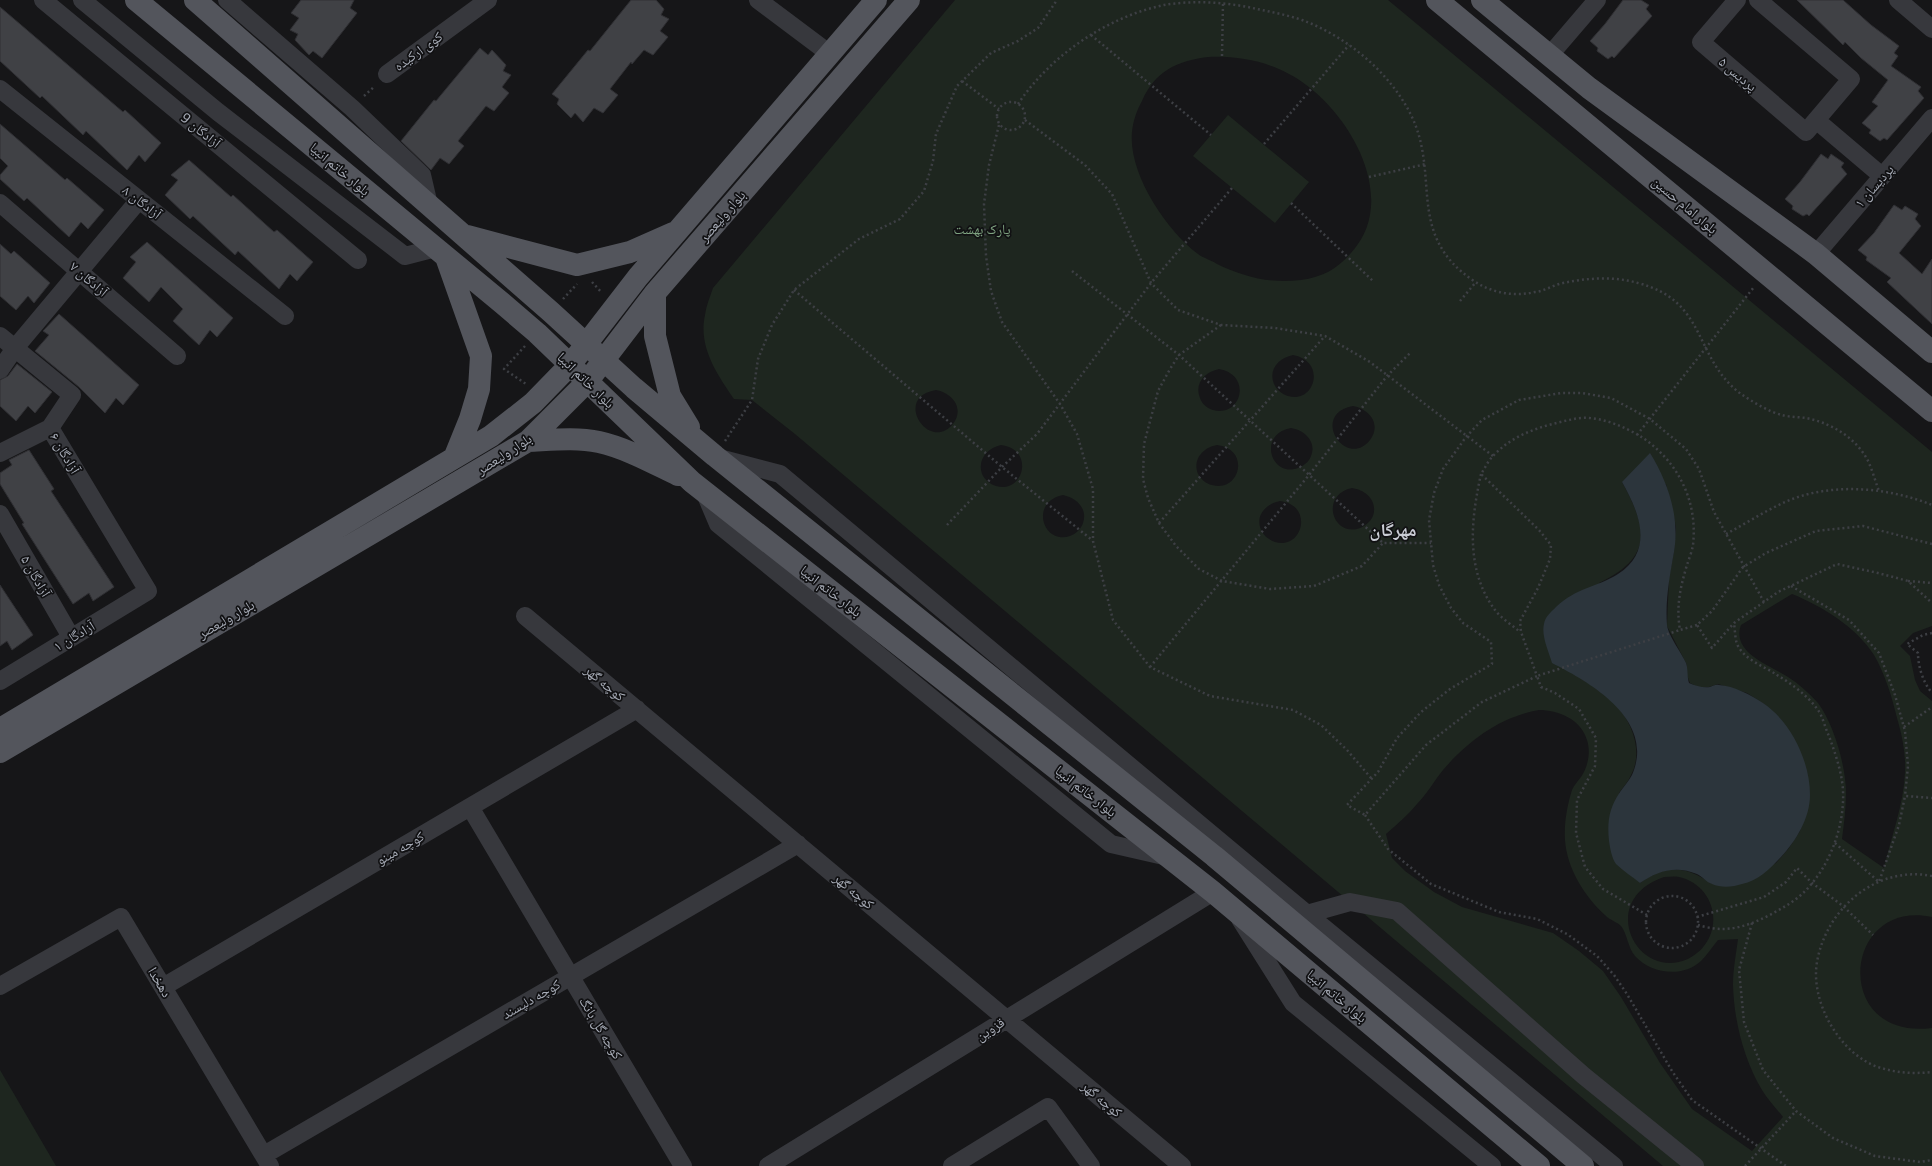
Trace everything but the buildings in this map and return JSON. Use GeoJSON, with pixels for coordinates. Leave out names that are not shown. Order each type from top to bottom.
{"type":"FeatureCollection","features":[{"type":"Feature","properties":{"kind":"main road","name":"بلوار خاتم انبیا"},"geometry":{"type":"LineString","coordinates":[[136,0],[537,333],[693,482],[1213,892],[1540,1166]]}},
{"type":"Feature","properties":{"kind":"main road","name":"بلوار خاتم انبیا"},"geometry":{"type":"LineString","coordinates":[[196,0],[603,360],[706,449],[1214,856],[1583,1166]]}},
{"type":"Feature","properties":{"kind":"main road","name":"بلوار ولیعصر"},"geometry":{"type":"LineString","coordinates":[[0,752],[11,730],[455,456],[495,433],[533,403],[570,365],[587,345],[638,277],[876,0]]}},
{"type":"Feature","properties":{"kind":"main road","name":"بلوار ولیعصر"},"geometry":{"type":"LineString","coordinates":[[11,730],[528,442],[587,382],[655,293],[909,0]]}},
{"type":"Feature","properties":{"kind":"main road","name":"بلوار امام حسین"},"geometry":{"type":"LineString","coordinates":[[1438,0],[1932,410]]}},
{"type":"Feature","properties":{"kind":"main road"},"geometry":{"type":"LineString","coordinates":[[1482,0],[1589,88],[1816,254],[1932,352]]}},
{"type":"Feature","properties":{"kind":"main road"},"geometry":{"type":"LineString","coordinates":[[1574,113],[1589,88]]}},
{"type":"Feature","properties":{"kind":"main road"},"geometry":{"type":"LineString","coordinates":[[462,235],[577,265],[630,252],[678,231]]}},
{"type":"Feature","properties":{"kind":"main road"},"geometry":{"type":"LineString","coordinates":[[464,271],[479,266],[480,250]]}},
{"type":"Feature","properties":{"kind":"main road"},"geometry":{"type":"LineString","coordinates":[[440,252],[481,356],[479,389],[470,419],[455,456]]}},
{"type":"Feature","properties":{"kind":"main road"},"geometry":{"type":"LineString","coordinates":[[655,293],[655,336],[670,396],[706,449],[692,453],[686,461],[693,482]]}},
{"type":"Feature","properties":{"kind":"main road"},"geometry":{"type":"LineString","coordinates":[[495,433],[502,436],[506,440],[508,444],[507,453]]}},
{"type":"Feature","properties":{"kind":"main road"},"geometry":{"type":"LineString","coordinates":[[528,442],[567,439],[598,442],[634,454],[693,482]]}},
{"type":"Feature","properties":{"kind":"main road"},"geometry":{"type":"LineString","coordinates":[[945,680],[965,657]]}},
{"type":"Feature","properties":{"kind":"street","name":"آزادگان 9"},"geometry":{"type":"LineString","coordinates":[[43,0],[358,260]]}},
{"type":"Feature","properties":{"kind":"street"},"geometry":{"type":"LineString","coordinates":[[82,0],[218,112],[405,256],[440,252]]}},
{"type":"Feature","properties":{"kind":"street"},"geometry":{"type":"LineString","coordinates":[[227,0],[352,108],[422,175],[429,205]]}},
{"type":"Feature","properties":{"kind":"street","name":"کوی ارکیده"},"geometry":{"type":"LineString","coordinates":[[387,74],[488,0]]}},
{"type":"Feature","properties":{"kind":"street"},"geometry":{"type":"LineString","coordinates":[[758,0],[830,54]]}},
{"type":"Feature","properties":{"kind":"street"},"geometry":{"type":"LineString","coordinates":[[1549,56],[1597,0]]}},
{"type":"Feature","properties":{"kind":"street","name":"پردیس ۵"},"geometry":{"type":"LineString","coordinates":[[1737,0],[1700,42],[1806,132],[1851,79],[1758,0]]}},
{"type":"Feature","properties":{"kind":"street"},"geometry":{"type":"LineString","coordinates":[[1898,0],[1932,29]]}},
{"type":"Feature","properties":{"kind":"street","name":"آزادگان ۸"},"geometry":{"type":"LineString","coordinates":[[0,89],[285,316]]}},
{"type":"Feature","properties":{"kind":"street"},"geometry":{"type":"LineString","coordinates":[[1816,120],[1882,176]]}},
{"type":"Feature","properties":{"kind":"street","name":"پردیسان ۱"},"geometry":{"type":"LineString","coordinates":[[1816,254],[1931,121]]}},
{"type":"Feature","properties":{"kind":"street"},"geometry":{"type":"LineString","coordinates":[[0,370],[15,348],[139,200]]}},
{"type":"Feature","properties":{"kind":"street","name":"آزادگان ۷"},"geometry":{"type":"LineString","coordinates":[[0,203],[177,356]]}},
{"type":"Feature","properties":{"kind":"street","name":"آزادگان ۶"},"geometry":{"type":"LineString","coordinates":[[0,336],[72,395],[50,428],[148,591]]}},
{"type":"Feature","properties":{"kind":"street"},"geometry":{"type":"LineString","coordinates":[[0,453],[50,428]]}},
{"type":"Feature","properties":{"kind":"street"},"geometry":{"type":"LineString","coordinates":[[706,449],[780,474],[1307,914],[1614,1166]]}},
{"type":"Feature","properties":{"kind":"street"},"geometry":{"type":"LineString","coordinates":[[693,482],[718,524],[1111,844],[1170,858]]}},
{"type":"Feature","properties":{"kind":"street","name":"آزادگان ۵"},"geometry":{"type":"LineString","coordinates":[[0,514],[71,637]]}},
{"type":"Feature","properties":{"kind":"street","name":"آزادگان ۱"},"geometry":{"type":"LineString","coordinates":[[0,681],[148,591]]}},
{"type":"Feature","properties":{"kind":"street","name":"کوچه گهر"},"geometry":{"type":"LineString","coordinates":[[525,616],[1182,1166]]}},
{"type":"Feature","properties":{"kind":"street","name":"کوچه مینو"},"geometry":{"type":"LineString","coordinates":[[163,988],[637,709]]}},
{"type":"Feature","properties":{"kind":"street","name":"کوچه گل بانگ"},"geometry":{"type":"LineString","coordinates":[[470,807],[682,1166]]}},
{"type":"Feature","properties":{"kind":"street","name":"کوچه دلپسند"},"geometry":{"type":"LineString","coordinates":[[267,1160],[570,976],[798,844]]}},
{"type":"Feature","properties":{"kind":"street","name":"قزوین"},"geometry":{"type":"LineString","coordinates":[[768,1166],[1213,892]]}},
{"type":"Feature","properties":{"kind":"street"},"geometry":{"type":"LineString","coordinates":[[1307,914],[1350,902],[1398,911],[1584,1076],[1694,1166]]}},
{"type":"Feature","properties":{"kind":"street"},"geometry":{"type":"LineString","coordinates":[[1235,910],[1293,1003],[1492,1166]]}},
{"type":"Feature","properties":{"kind":"street","name":"دهخدا"},"geometry":{"type":"LineString","coordinates":[[0,986],[121,917],[267,1160]]}},
{"type":"Feature","properties":{"kind":"street"},"geometry":{"type":"LineString","coordinates":[[952,1166],[973,1161],[1048,1107],[1091,1166]]}},
{"type":"Feature","properties":{"kind":"path"},"geometry":{"type":"LineString","coordinates":[[706,449],[752,400],[758,359],[772,325],[794,290],[859,239],[900,219],[924,191],[934,161],[936,134],[957,86],[991,54],[1018,41],[1038,28],[1057,0]]}},
{"type":"Feature","properties":{"kind":"path"},"geometry":{"type":"LineString","coordinates":[[1018,104],[1036,81],[1054,64],[1090,35],[1136,12],[1168,4],[1207,1],[1224,2],[1250,7],[1304,21],[1326,31],[1349,45],[1376,68],[1394,87],[1411,114],[1421,142],[1426,164],[1428,210],[1435,235],[1445,255],[1476,282],[1496,292],[1516,294],[1537,292],[1560,283],[1592,278],[1635,282],[1656,288],[1672,297],[1691,318],[1722,375],[1746,397],[1781,415],[1823,422],[1847,436],[1858,446],[1867,460],[1879,491]]}},
{"type":"Feature","properties":{"kind":"path"},"geometry":{"type":"LineString","coordinates":[[1222,56],[1224,2]]}},
{"type":"Feature","properties":{"kind":"path"},"geometry":{"type":"LineString","coordinates":[[1090,35],[1211,135]]}},
{"type":"Feature","properties":{"kind":"path"},"geometry":{"type":"LineString","coordinates":[[1264,144],[1349,45]]}},
{"type":"Feature","properties":{"kind":"path","name":"کوی ارکیده"},"geometry":{"type":"LineString","coordinates":[[352,108],[387,74]]}},
{"type":"Feature","properties":{"kind":"path"},"geometry":{"type":"LineString","coordinates":[[962,82],[999,109]]}},
{"type":"Feature","properties":{"kind":"path"},"geometry":{"type":"LineString","coordinates":[[999,124],[1006,130],[1016,130],[1025,120],[1024,111],[1018,104],[1009,102],[999,109],[997,117],[999,124],[989,165],[984,204],[986,256],[992,292],[1002,322],[1060,404],[1077,434],[1093,489],[1093,541],[1113,620],[1150,667],[1210,696],[1293,710],[1321,725],[1348,750],[1371,778]]}},
{"type":"Feature","properties":{"kind":"path"},"geometry":{"type":"LineString","coordinates":[[1025,120],[1085,165],[1112,194],[1152,283],[1178,310],[1221,325],[1275,328],[1325,336],[1370,362],[1466,437],[1493,456]]}},
{"type":"Feature","properties":{"kind":"path"},"geometry":{"type":"LineString","coordinates":[[1370,177],[1426,164]]}},
{"type":"Feature","properties":{"kind":"path"},"geometry":{"type":"LineString","coordinates":[[948,525],[1002,467],[1037,434],[1152,283],[1232,188]]}},
{"type":"Feature","properties":{"kind":"path"},"geometry":{"type":"LineString","coordinates":[[1291,203],[1374,282]]}},
{"type":"Feature","properties":{"kind":"path"},"geometry":{"type":"LineString","coordinates":[[1072,270],[1180,355],[1383,543],[1431,543]]}},
{"type":"Feature","properties":{"kind":"path"},"geometry":{"type":"LineString","coordinates":[[1638,435],[1766,272]]}},
{"type":"Feature","properties":{"kind":"path"},"geometry":{"type":"LineString","coordinates":[[1460,301],[1476,282]]}},
{"type":"Feature","properties":{"kind":"path"},"geometry":{"type":"LineString","coordinates":[[794,290],[1002,467],[1093,541]]}},
{"type":"Feature","properties":{"kind":"path"},"geometry":{"type":"LineString","coordinates":[[1221,325],[1180,355],[1158,390],[1144,444],[1143,479],[1148,498],[1159,523],[1176,546],[1199,569],[1222,581],[1270,589],[1314,586],[1362,566],[1383,543]]}},
{"type":"Feature","properties":{"kind":"path"},"geometry":{"type":"LineString","coordinates":[[1159,523],[1249,419],[1325,336]]}},
{"type":"Feature","properties":{"kind":"path"},"geometry":{"type":"LineString","coordinates":[[1150,667],[1309,475],[1387,376],[1410,353]]}},
{"type":"Feature","properties":{"kind":"path"},"geometry":{"type":"LineString","coordinates":[[1764,602],[1743,567],[1714,512],[1699,469],[1686,449],[1650,419],[1611,398],[1582,393],[1561,393],[1519,400],[1482,420],[1466,437],[1443,469],[1434,493],[1429,520],[1433,565],[1439,585],[1451,608],[1463,623],[1491,642],[1492,664],[1450,689],[1421,712],[1397,738],[1378,772],[1348,805],[1365,814],[1388,849],[1431,884],[1499,912],[1537,919],[1567,934],[1597,956],[1614,975],[1627,994],[1672,1071],[1692,1100],[1786,1166]]}},
{"type":"Feature","properties":{"kind":"path"},"geometry":{"type":"LineString","coordinates":[[1521,632],[1495,611],[1480,586],[1474,560],[1472,531],[1474,505],[1481,474],[1493,456],[1510,441],[1544,425],[1580,418],[1621,426],[1657,448],[1670,462],[1686,491],[1691,506],[1693,545],[1678,598],[1677,614],[1680,630]]}},
{"type":"Feature","properties":{"kind":"path"},"geometry":{"type":"LineString","coordinates":[[1481,474],[1539,530],[1551,545],[1550,559],[1538,588],[1520,621],[1521,632],[1541,687],[1555,693],[1579,709],[1596,738],[1595,766],[1577,800],[1576,833],[1585,867],[1603,889],[1647,915]]}},
{"type":"Feature","properties":{"kind":"path"},"geometry":{"type":"LineString","coordinates":[[1726,534],[1786,502],[1814,493],[1848,489],[1879,491],[1912,497],[1932,505]]}},
{"type":"Feature","properties":{"kind":"path"},"geometry":{"type":"LineString","coordinates":[[1365,814],[1426,745],[1482,702],[1537,676],[1680,630],[1697,626],[1712,611],[1743,567],[1766,553],[1816,531],[1863,526],[1932,544]]}},
{"type":"Feature","properties":{"kind":"path"},"geometry":{"type":"LineString","coordinates":[[1697,626],[1712,648],[1734,623],[1764,602],[1791,586],[1837,564],[1878,572],[1908,581],[1932,583]]}},
{"type":"Feature","properties":{"kind":"path"},"geometry":{"type":"LineString","coordinates":[[1908,581],[1932,603]]}},
{"type":"Feature","properties":{"kind":"path"},"geometry":{"type":"LineString","coordinates":[[1791,586],[1849,620],[1869,640],[1879,653],[1887,671],[1904,727],[1908,766],[1905,796],[1899,825],[1879,882]]}},
{"type":"Feature","properties":{"kind":"path"},"geometry":{"type":"LineString","coordinates":[[1698,925],[1720,929],[1738,928],[1774,913],[1793,901],[1812,883],[1835,842],[1840,818],[1843,791],[1838,764],[1819,711],[1798,689],[1777,674],[1753,662],[1744,653],[1737,645],[1734,623]]}},
{"type":"Feature","properties":{"kind":"path"},"geometry":{"type":"LineString","coordinates":[[1932,633],[1923,635],[1907,644],[1918,654],[1918,662],[1924,680],[1932,693]]}},
{"type":"Feature","properties":{"kind":"path"},"geometry":{"type":"LineString","coordinates":[[1904,727],[1932,707]]}},
{"type":"Feature","properties":{"kind":"path"},"geometry":{"type":"LineString","coordinates":[[1905,796],[1932,798]]}},
{"type":"Feature","properties":{"kind":"path"},"geometry":{"type":"LineString","coordinates":[[1835,842],[1879,882]]}},
{"type":"Feature","properties":{"kind":"path"},"geometry":{"type":"LineString","coordinates":[[1697,917],[1764,897],[1786,882],[1797,868],[1812,883],[1843,906],[1873,935]]}},
{"type":"Feature","properties":{"kind":"path"},"geometry":{"type":"LineString","coordinates":[[1932,876],[1900,876],[1879,882],[1859,892],[1843,906],[1825,932],[1816,963],[1818,995],[1830,1025],[1850,1050],[1877,1067],[1908,1074],[1932,1072]]}},
{"type":"Feature","properties":{"kind":"path"},"geometry":{"type":"LineString","coordinates":[[1673,896],[1682,898],[1689,902],[1697,917],[1698,925],[1690,940],[1679,946],[1667,947],[1652,939],[1648,931],[1647,915],[1651,907],[1657,901],[1673,896]]}},
{"type":"Feature","properties":{"kind":"path"},"geometry":{"type":"LineString","coordinates":[[1752,923],[1739,970],[1744,1022],[1763,1070],[1796,1111],[1833,1138],[1875,1156],[1920,1162],[1932,1160]]}},
{"type":"Feature","properties":{"kind":"path"},"geometry":{"type":"LineString","coordinates":[[1745,1166],[1796,1111]]}},
{"type":"Feature","properties":{"kind":"green space","name":"پارک بهشت"},"geometry":{"type":"Polygon","coordinates":[[[955,0],[1388,0],[1932,452],[1932,626],[1913,633],[1900,646],[1910,656],[1915,680],[1920,691],[1932,701],[1932,917],[1902,917],[1880,928],[1866,947],[1860,970],[1864,994],[1877,1013],[1899,1026],[1932,1028],[1932,1166],[1663,1166],[795,434],[752,400],[734,399],[710,360],[704,338],[706,312],[713,288],[955,0]],[[1208,57],[1186,61],[1168,69],[1153,82],[1138,108],[1132,132],[1132,148],[1136,165],[1143,182],[1162,216],[1186,244],[1200,255],[1237,273],[1268,280],[1290,281],[1316,277],[1335,268],[1351,253],[1366,230],[1371,205],[1369,179],[1360,153],[1347,129],[1330,106],[1310,88],[1279,69],[1259,62],[1229,57],[1208,57]],[[1293,355],[1288,356],[1279,362],[1272,374],[1274,384],[1277,388],[1288,396],[1297,397],[1305,394],[1313,381],[1313,373],[1310,365],[1304,359],[1293,355]],[[1219,369],[1214,370],[1205,376],[1198,388],[1203,404],[1213,410],[1223,411],[1231,408],[1239,395],[1239,387],[1236,379],[1230,373],[1219,369]],[[936,390],[923,395],[917,402],[916,411],[919,420],[925,428],[934,432],[944,431],[953,424],[958,412],[952,398],[947,394],[936,390]],[[1353,406],[1340,411],[1334,419],[1333,428],[1336,437],[1342,445],[1351,448],[1361,447],[1370,440],[1375,428],[1369,414],[1364,410],[1353,406]],[[1291,428],[1280,432],[1274,438],[1271,446],[1275,461],[1281,467],[1289,469],[1298,468],[1306,464],[1312,451],[1311,441],[1308,437],[1300,431],[1291,428]],[[1001,445],[996,446],[982,459],[981,464],[982,474],[985,478],[996,486],[1006,487],[1013,484],[1019,478],[1022,470],[1022,462],[1018,454],[1012,448],[1001,445]],[[1217,445],[1204,451],[1200,455],[1197,463],[1198,474],[1201,478],[1212,485],[1222,486],[1229,483],[1235,477],[1238,470],[1238,462],[1234,454],[1228,448],[1217,445]],[[1622,482],[1637,514],[1640,528],[1640,540],[1637,552],[1629,563],[1617,573],[1599,583],[1580,678],[1595,687],[1617,706],[1628,721],[1632,730],[1636,748],[1636,757],[1631,775],[1619,793],[1640,883],[1649,877],[1667,870],[1676,870],[1693,874],[1712,884],[1776,863],[1789,848],[1800,831],[1807,812],[1782,721],[1764,704],[1747,693],[1718,684],[1709,687],[1698,687],[1690,683],[1686,673],[1687,665],[1667,626],[1669,578],[1674,551],[1676,527],[1666,484],[1622,482]],[[1352,488],[1342,492],[1336,499],[1333,506],[1337,522],[1343,527],[1351,529],[1360,528],[1366,525],[1372,518],[1374,511],[1374,506],[1370,497],[1362,491],[1352,488]],[[1063,495],[1052,499],[1046,506],[1043,513],[1044,522],[1047,529],[1053,534],[1061,537],[1070,536],[1076,533],[1080,529],[1084,518],[1084,513],[1080,504],[1068,496],[1063,495]],[[1280,501],[1275,502],[1266,508],[1259,520],[1261,530],[1269,539],[1275,542],[1285,543],[1292,540],[1298,534],[1301,526],[1301,518],[1298,510],[1291,504],[1280,501]],[[1792,594],[1741,625],[1739,635],[1747,651],[1754,657],[1788,677],[1800,686],[1818,703],[1824,712],[1834,734],[1844,771],[1846,799],[1842,839],[1884,868],[1902,796],[1905,758],[1900,731],[1890,694],[1882,670],[1874,655],[1858,635],[1838,618],[1792,594]],[[1546,710],[1525,713],[1498,724],[1486,731],[1463,749],[1443,770],[1421,800],[1386,834],[1392,858],[1405,871],[1434,892],[1462,907],[1553,933],[1579,951],[1603,971],[1621,997],[1660,1063],[1692,1109],[1752,1151],[1783,1117],[1764,1094],[1750,1066],[1741,1040],[1735,1012],[1733,985],[1738,939],[1718,940],[1701,961],[1685,970],[1676,972],[1667,972],[1650,967],[1635,956],[1621,926],[1609,919],[1598,908],[1578,882],[1566,851],[1565,827],[1569,802],[1572,790],[1581,777],[1588,759],[1589,749],[1587,740],[1580,726],[1568,717],[1546,710]],[[1664,877],[1643,888],[1632,903],[1628,919],[1631,935],[1640,949],[1653,959],[1669,963],[1688,959],[1705,945],[1709,938],[1713,919],[1709,900],[1704,892],[1697,886],[1689,880],[1679,877],[1664,877]]]}},
{"type":"Feature","properties":{"kind":"green space"},"geometry":{"type":"Polygon","coordinates":[[[1228,115],[1309,182],[1275,223],[1193,156],[1228,115]]]}},
{"type":"Feature","properties":{"kind":"green space"},"geometry":{"type":"Polygon","coordinates":[[[0,1070],[56,1166],[0,1166],[0,1070]]]}},
{"type":"Feature","properties":{"kind":"shaded area"},"geometry":{"type":"Polygon","coordinates":[[[1650,453],[1667,488],[1674,513],[1675,539],[1667,597],[1667,625],[1672,639],[1686,663],[1689,683],[1702,687],[1717,685],[1731,687],[1748,694],[1763,703],[1773,711],[1790,731],[1803,756],[1807,769],[1810,795],[1808,812],[1797,836],[1773,866],[1753,880],[1735,886],[1723,887],[1716,885],[1708,882],[1697,874],[1682,870],[1667,871],[1653,875],[1640,883],[1616,864],[1609,844],[1609,821],[1611,810],[1616,798],[1632,775],[1637,755],[1635,737],[1628,721],[1616,706],[1584,681],[1552,663],[1544,639],[1543,629],[1545,621],[1548,615],[1556,607],[1571,595],[1610,579],[1618,574],[1637,554],[1640,542],[1638,518],[1634,506],[1622,482],[1650,453]]]}},
{"type":"Feature","properties":{"kind":"district","name":"مهرگان"},"geometry":{"type":"Point","coordinates":[1393,530]}}]}
